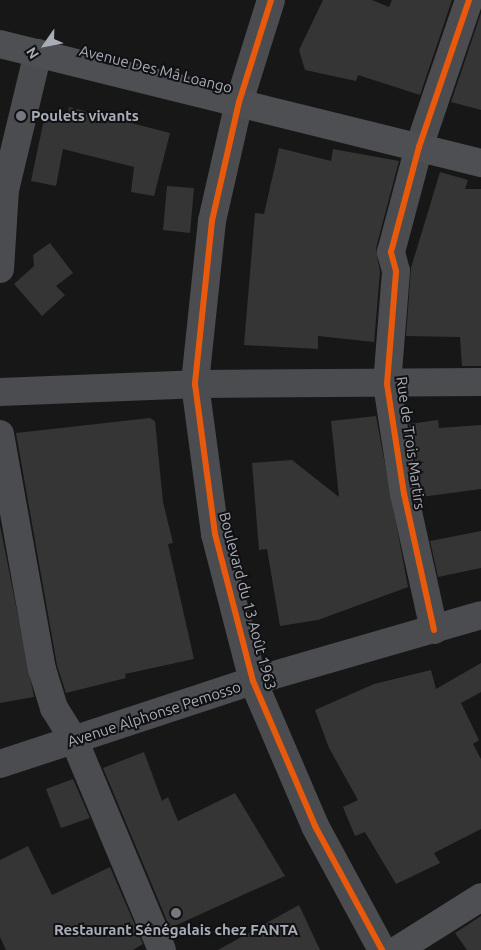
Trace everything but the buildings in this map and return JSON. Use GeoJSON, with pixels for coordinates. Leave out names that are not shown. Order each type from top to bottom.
{"type":"FeatureCollection","features":[{"type":"Feature","properties":{"kind":"main road","name":"Avenue Des Mâ Loango"},"geometry":{"type":"LineString","coordinates":[[0,44],[481,163]]}},
{"type":"Feature","properties":{"kind":"main road"},"geometry":{"type":"LineString","coordinates":[[397,950],[481,897]]}},
{"type":"Feature","properties":{"kind":"street","name":"Boulevard du 13 Août 1963"},"geometry":{"type":"LineString","coordinates":[[271,0],[239,102],[212,221],[194,384],[215,534],[253,681],[315,826],[382,950]]}},
{"type":"Feature","properties":{"kind":"street","name":"Rue de Trois Martirs"},"geometry":{"type":"LineString","coordinates":[[434,630],[404,494],[387,384],[396,271],[392,252],[419,147],[469,0]]}},
{"type":"Feature","properties":{"kind":"street"},"geometry":{"type":"LineString","coordinates":[[0,269],[5,190],[38,54]]}},
{"type":"Feature","properties":{"kind":"street"},"geometry":{"type":"LineString","coordinates":[[0,392],[194,384],[481,382]]}},
{"type":"Feature","properties":{"kind":"street"},"geometry":{"type":"LineString","coordinates":[[0,434],[42,669],[54,708],[75,742],[162,950]]}},
{"type":"Feature","properties":{"kind":"street","name":"Avenue Alphonse Pemosso"},"geometry":{"type":"LineString","coordinates":[[0,764],[75,742],[253,681],[481,615]]}},
{"type":"Feature","properties":{"kind":"cycle path"},"geometry":{"type":"LineString","coordinates":[[271,0],[239,102],[212,221],[195,384],[215,534],[253,681],[315,826],[382,950]]}},
{"type":"Feature","properties":{"kind":"cycle path"},"geometry":{"type":"LineString","coordinates":[[434,630],[404,494],[387,384],[396,271],[391,252],[419,147],[469,0]]}},
{"type":"Feature","properties":{"kind":"place","name":"Poulets vivants"},"geometry":{"type":"Point","coordinates":[21,116]}},
{"type":"Feature","properties":{"kind":"place","name":"Restaurant Sénégalais chez FANTA"},"geometry":{"type":"Point","coordinates":[176,913]}}]}
